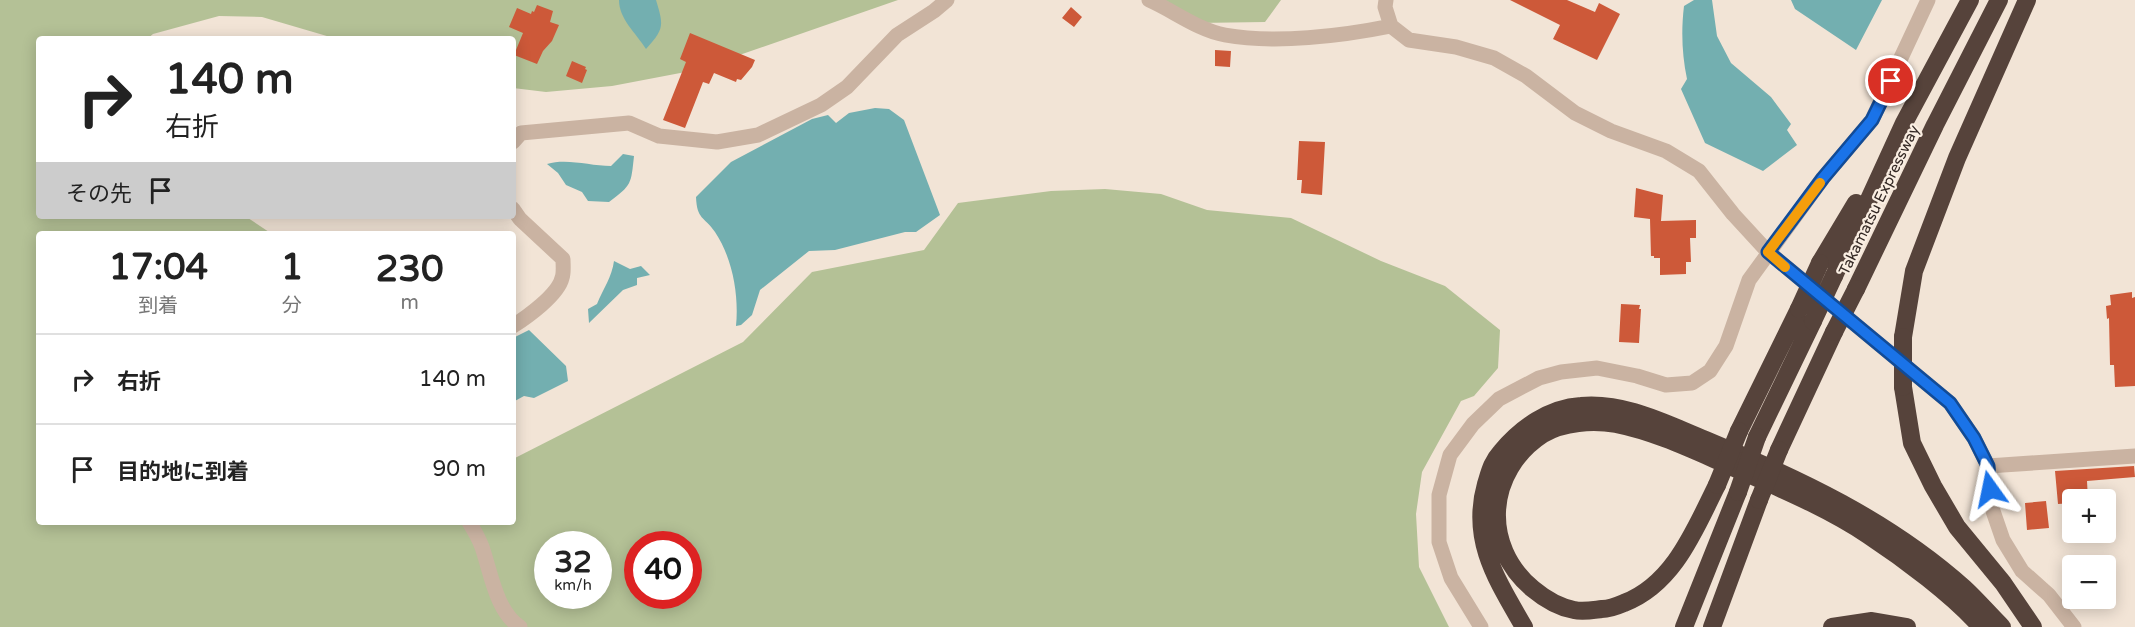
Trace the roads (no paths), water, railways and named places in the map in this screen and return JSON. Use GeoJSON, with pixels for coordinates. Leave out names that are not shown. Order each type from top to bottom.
{"type":"FeatureCollection","features":[{"type":"Feature","properties":{"kind":"highway","name":"Takamatsu Expressway"},"geometry":{"type":"LineString","coordinates":[[1684,627],[1738,492],[1757,437],[1904,123],[1970,0]]}},
{"type":"Feature","properties":{"kind":"highway","name":"Takamatsu Expressway"},"geometry":{"type":"LineString","coordinates":[[1712,627],[1779,450],[1935,125],[1999,0]]}},
{"type":"Feature","properties":{"kind":"highway"},"geometry":{"type":"LineString","coordinates":[[2027,0],[1957,158],[1914,271],[1903,337],[1903,387],[1912,443],[1933,486],[1957,527],[2003,583],[2033,627]]}},
{"type":"Feature","properties":{"kind":"highway"},"geometry":{"type":"LineString","coordinates":[[1904,123],[1820,263],[1739,431],[1717,485],[1691,537],[1667,574],[1639,597],[1609,609],[1574,610],[1546,600],[1523,581],[1504,555],[1496,520],[1502,484],[1518,456],[1544,434],[1574,423],[1614,424],[1654,434],[1711,458],[1797,496],[1868,535],[1925,577],[1971,615],[1981,627]]}},
{"type":"Feature","properties":{"kind":"highway"},"geometry":{"type":"LineString","coordinates":[[1524,627],[1500,584],[1483,545],[1481,502],[1492,462],[1514,436],[1543,416],[1579,405],[1610,406],[1651,417],[1784,472],[1847,505],[1908,544],[1963,588],[2002,627]]}},
{"type":"Feature","properties":{"kind":"highway"},"geometry":{"type":"LineString","coordinates":[[1832,627],[1872,621],[1906,627]]}},
{"type":"Feature","properties":{"kind":"street"},"geometry":{"type":"LineString","coordinates":[[516,139],[521,133],[629,123],[659,136],[717,142],[758,135],[821,105],[847,87],[897,35],[947,0]]}},
{"type":"Feature","properties":{"kind":"street"},"geometry":{"type":"LineString","coordinates":[[1149,0],[1198,26],[1224,35],[1274,38],[1308,37],[1391,26]]}},
{"type":"Feature","properties":{"kind":"street"},"geometry":{"type":"LineString","coordinates":[[1386,0],[1385,7],[1391,26],[1409,40],[1456,47],[1494,58],[1526,76],[1575,113],[1611,131],[1674,156],[1699,171],[1733,214],[1768,252],[1950,403],[1974,438],[1988,466],[1993,512],[2003,540],[2022,571],[2049,596],[2074,627]]}},
{"type":"Feature","properties":{"kind":"street"},"geometry":{"type":"LineString","coordinates":[[1481,627],[1451,578],[1439,542],[1439,495],[1450,455],[1473,424],[1499,399],[1539,378],[1561,372],[1597,368],[1637,376],[1666,385],[1692,383],[1710,371],[1726,346],[1749,280],[1823,178],[1872,120],[1928,0]]}},
{"type":"Feature","properties":{"kind":"street"},"geometry":{"type":"LineString","coordinates":[[516,213],[563,259],[562,278],[555,291],[516,324]]}},
{"type":"Feature","properties":{"kind":"street"},"geometry":{"type":"LineString","coordinates":[[1988,466],[2135,456]]}},
{"type":"Feature","properties":{"kind":"street"},"geometry":{"type":"LineString","coordinates":[[471,525],[481,544],[499,599],[514,623],[520,627]]}},
{"type":"Feature","properties":{"kind":"water"},"geometry":{"type":"Polygon","coordinates":[[[619,0],[656,0],[661,27],[646,49],[625,20],[619,0]]]}},
{"type":"Feature","properties":{"kind":"water"},"geometry":{"type":"Polygon","coordinates":[[[1694,0],[1712,0],[1717,36],[1731,63],[1771,97],[1791,124],[1787,130],[1797,145],[1763,171],[1705,143],[1681,89],[1687,79],[1682,43],[1684,6],[1694,0]]]}},
{"type":"Feature","properties":{"kind":"water"},"geometry":{"type":"Polygon","coordinates":[[[1791,0],[1882,0],[1856,50],[1795,9],[1791,0]]]}},
{"type":"Feature","properties":{"kind":"water"},"geometry":{"type":"Polygon","coordinates":[[[875,108],[889,109],[904,120],[940,215],[916,232],[905,232],[835,250],[809,251],[760,290],[752,315],[741,325],[736,326],[737,302],[730,266],[715,232],[698,210],[696,197],[731,162],[812,119],[828,115],[836,123],[849,113],[875,108]]]}},
{"type":"Feature","properties":{"kind":"water"},"geometry":{"type":"Polygon","coordinates":[[[623,154],[634,156],[631,178],[622,192],[609,202],[588,201],[582,192],[566,185],[558,173],[547,164],[571,162],[611,166],[623,154]]]}},
{"type":"Feature","properties":{"kind":"water"},"geometry":{"type":"Polygon","coordinates":[[[614,261],[630,269],[641,266],[650,275],[637,278],[637,285],[623,290],[589,323],[588,309],[597,304],[614,261]]]}},
{"type":"Feature","properties":{"kind":"water"},"geometry":{"type":"Polygon","coordinates":[[[529,330],[566,366],[568,381],[534,398],[524,396],[516,400],[516,336],[529,330]]]}}]}
